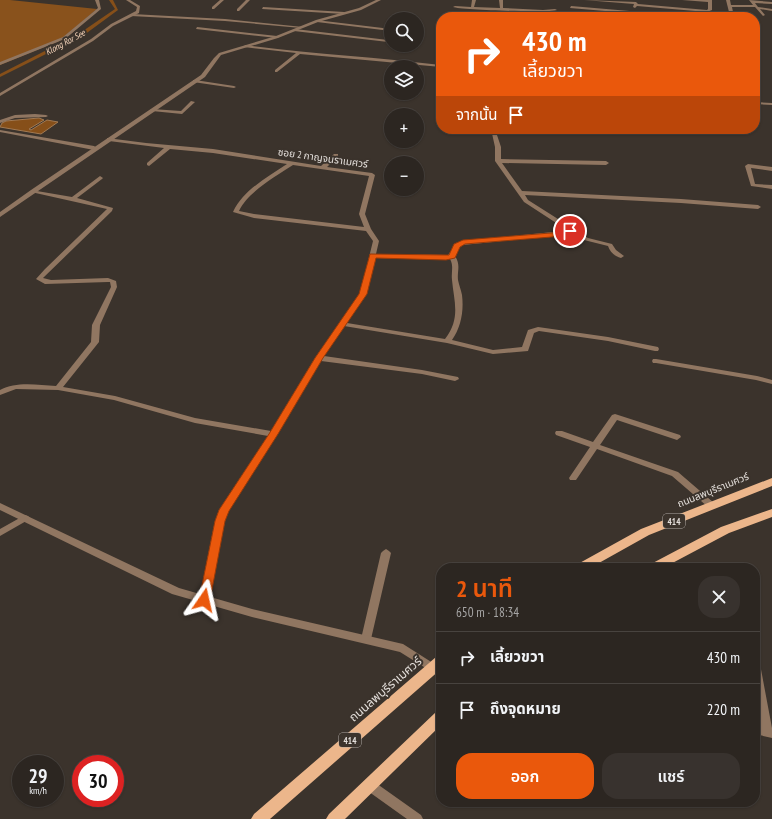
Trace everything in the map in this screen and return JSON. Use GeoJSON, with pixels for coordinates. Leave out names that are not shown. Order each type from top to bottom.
{"type":"FeatureCollection","features":[{"type":"Feature","properties":{"kind":"main road","name":"ถนนลพบุรีราเมศวร์"},"geometry":{"type":"LineString","coordinates":[[589,563],[645,532],[772,482]]}},
{"type":"Feature","properties":{"kind":"main road"},"geometry":{"type":"LineString","coordinates":[[662,563],[725,530],[772,513]]}},
{"type":"Feature","properties":{"kind":"main road","name":"ถนนลพบุรีราเมศวร์"},"geometry":{"type":"LineString","coordinates":[[259,819],[436,665]]}},
{"type":"Feature","properties":{"kind":"main road"},"geometry":{"type":"LineString","coordinates":[[334,819],[436,721]]}},
{"type":"Feature","properties":{"kind":"street"},"geometry":{"type":"LineString","coordinates":[[0,64],[64,38],[100,8],[97,0]]}},
{"type":"Feature","properties":{"kind":"street"},"geometry":{"type":"LineString","coordinates":[[0,95],[92,40],[112,25],[132,15],[139,9],[128,0]]}},
{"type":"Feature","properties":{"kind":"street"},"geometry":{"type":"LineString","coordinates":[[213,8],[222,0]]}},
{"type":"Feature","properties":{"kind":"street"},"geometry":{"type":"LineString","coordinates":[[238,10],[248,0]]}},
{"type":"Feature","properties":{"kind":"street"},"geometry":{"type":"LineString","coordinates":[[371,0],[378,0]]}},
{"type":"Feature","properties":{"kind":"street"},"geometry":{"type":"LineString","coordinates":[[0,215],[94,148],[208,72],[218,55],[277,37],[317,21],[360,9],[378,0]]}},
{"type":"Feature","properties":{"kind":"street"},"geometry":{"type":"LineString","coordinates":[[472,8],[474,0]]}},
{"type":"Feature","properties":{"kind":"street"},"geometry":{"type":"LineString","coordinates":[[499,12],[501,9],[501,0]]}},
{"type":"Feature","properties":{"kind":"street"},"geometry":{"type":"LineString","coordinates":[[586,0],[636,3],[635,5],[706,11],[710,10],[710,1],[684,0]]}},
{"type":"Feature","properties":{"kind":"street"},"geometry":{"type":"LineString","coordinates":[[728,0],[731,12]]}},
{"type":"Feature","properties":{"kind":"street"},"geometry":{"type":"LineString","coordinates":[[752,1],[772,3]]}},
{"type":"Feature","properties":{"kind":"street"},"geometry":{"type":"LineString","coordinates":[[752,1],[763,15]]}},
{"type":"Feature","properties":{"kind":"street"},"geometry":{"type":"LineString","coordinates":[[571,7],[633,12],[635,5]]}},
{"type":"Feature","properties":{"kind":"street"},"geometry":{"type":"LineString","coordinates":[[729,6],[757,7],[772,10]]}},
{"type":"Feature","properties":{"kind":"street"},"geometry":{"type":"LineString","coordinates":[[455,7],[544,12],[555,10]]}},
{"type":"Feature","properties":{"kind":"street"},"geometry":{"type":"LineString","coordinates":[[263,8],[344,13]]}},
{"type":"Feature","properties":{"kind":"street"},"geometry":{"type":"LineString","coordinates":[[132,15],[225,20],[302,27]]}},
{"type":"Feature","properties":{"kind":"street"},"geometry":{"type":"LineString","coordinates":[[317,21],[384,29]]}},
{"type":"Feature","properties":{"kind":"street"},"geometry":{"type":"LineString","coordinates":[[197,28],[277,37]]}},
{"type":"Feature","properties":{"kind":"street"},"geometry":{"type":"LineString","coordinates":[[294,30],[384,41]]}},
{"type":"Feature","properties":{"kind":"street"},"geometry":{"type":"LineString","coordinates":[[245,46],[299,53],[392,60],[436,65]]}},
{"type":"Feature","properties":{"kind":"street"},"geometry":{"type":"LineString","coordinates":[[277,71],[299,53]]}},
{"type":"Feature","properties":{"kind":"street"},"geometry":{"type":"LineString","coordinates":[[195,81],[234,86]]}},
{"type":"Feature","properties":{"kind":"street"},"geometry":{"type":"LineString","coordinates":[[152,110],[182,113],[193,102]]}},
{"type":"Feature","properties":{"kind":"street"},"geometry":{"type":"LineString","coordinates":[[760,103],[772,104]]}},
{"type":"Feature","properties":{"kind":"street"},"geometry":{"type":"LineString","coordinates":[[0,122],[4,119],[15,117],[46,116]]}},
{"type":"Feature","properties":{"kind":"street"},"geometry":{"type":"LineString","coordinates":[[0,131],[94,148]]}},
{"type":"Feature","properties":{"kind":"street"},"geometry":{"type":"LineString","coordinates":[[494,134],[498,147],[498,160],[504,172],[528,203],[588,240],[610,245],[613,251],[621,256]]}},
{"type":"Feature","properties":{"kind":"street","name":"ซอย 2 กาญจนราเมศวร์"},"geometry":{"type":"LineString","coordinates":[[109,139],[213,151],[372,175],[362,214],[368,229],[376,241],[363,294],[319,358],[273,434],[224,510],[220,521],[204,600]]}},
{"type":"Feature","properties":{"kind":"street"},"geometry":{"type":"LineString","coordinates":[[149,164],[169,147]]}},
{"type":"Feature","properties":{"kind":"street"},"geometry":{"type":"LineString","coordinates":[[322,168],[336,155]]}},
{"type":"Feature","properties":{"kind":"street"},"geometry":{"type":"LineString","coordinates":[[498,160],[606,164]]}},
{"type":"Feature","properties":{"kind":"street"},"geometry":{"type":"LineString","coordinates":[[292,163],[257,187],[240,204],[236,212],[254,216],[368,229]]}},
{"type":"Feature","properties":{"kind":"street"},"geometry":{"type":"LineString","coordinates":[[772,169],[748,166],[753,185],[772,187]]}},
{"type":"Feature","properties":{"kind":"street"},"geometry":{"type":"LineString","coordinates":[[74,199],[100,178]]}},
{"type":"Feature","properties":{"kind":"street"},"geometry":{"type":"LineString","coordinates":[[33,191],[107,206],[110,210],[39,279],[45,282],[113,281],[114,287],[96,325],[95,342],[58,388]]}},
{"type":"Feature","properties":{"kind":"street"},"geometry":{"type":"LineString","coordinates":[[521,193],[681,201],[758,207]]}},
{"type":"Feature","properties":{"kind":"street"},"geometry":{"type":"LineString","coordinates":[[452,256],[457,246],[463,242],[564,234],[571,230]]}},
{"type":"Feature","properties":{"kind":"street"},"geometry":{"type":"LineString","coordinates":[[373,256],[424,258],[452,256]]}},
{"type":"Feature","properties":{"kind":"street"},"geometry":{"type":"LineString","coordinates":[[447,341],[454,330],[459,310],[459,294],[455,278],[457,266],[452,256]]}},
{"type":"Feature","properties":{"kind":"street"},"geometry":{"type":"LineString","coordinates":[[342,324],[447,341],[493,352],[520,350],[526,348],[531,332],[538,329],[608,339],[655,349]]}},
{"type":"Feature","properties":{"kind":"street"},"geometry":{"type":"LineString","coordinates":[[319,358],[422,372],[455,379]]}},
{"type":"Feature","properties":{"kind":"street"},"geometry":{"type":"LineString","coordinates":[[656,361],[757,378],[772,382]]}},
{"type":"Feature","properties":{"kind":"street"},"geometry":{"type":"LineString","coordinates":[[0,393],[7,389],[16,387],[58,388],[115,398],[195,420],[273,434]]}},
{"type":"Feature","properties":{"kind":"street"},"geometry":{"type":"LineString","coordinates":[[574,478],[615,417],[677,437]]}},
{"type":"Feature","properties":{"kind":"street"},"geometry":{"type":"LineString","coordinates":[[559,433],[675,474],[712,505]]}},
{"type":"Feature","properties":{"kind":"street"},"geometry":{"type":"LineString","coordinates":[[0,506],[165,587],[204,600],[403,648],[436,665]]}},
{"type":"Feature","properties":{"kind":"street"},"geometry":{"type":"LineString","coordinates":[[0,533],[25,518]]}},
{"type":"Feature","properties":{"kind":"street"},"geometry":{"type":"LineString","coordinates":[[366,639],[386,553]]}},
{"type":"Feature","properties":{"kind":"street"},"geometry":{"type":"LineString","coordinates":[[760,701],[764,731]]}},
{"type":"Feature","properties":{"kind":"street"},"geometry":{"type":"LineString","coordinates":[[369,785],[418,819]]}},
{"type":"Feature","properties":{"kind":"shaded area"},"geometry":{"type":"Polygon","coordinates":[[[0,0],[97,9],[59,41],[0,65],[0,0]]]}},
{"type":"Feature","properties":{"kind":"shaded area"},"geometry":{"type":"Polygon","coordinates":[[[39,118],[44,120],[29,129],[31,130],[47,120],[58,122],[41,134],[0,127],[2,123],[6,121],[39,118]]]}},
{"type":"Feature","properties":{"kind":"waterway","name":"Klong Ror See"},"geometry":{"type":"LineString","coordinates":[[0,76],[82,34],[117,9],[111,0]]}},
{"type":"Feature","properties":{"kind":"route"},"geometry":{"type":"LineString","coordinates":[[204,600],[220,521],[224,510],[273,434],[319,358],[363,294],[373,256],[446,258],[452,256],[458,244],[463,242],[564,234],[570,231]]}}]}
